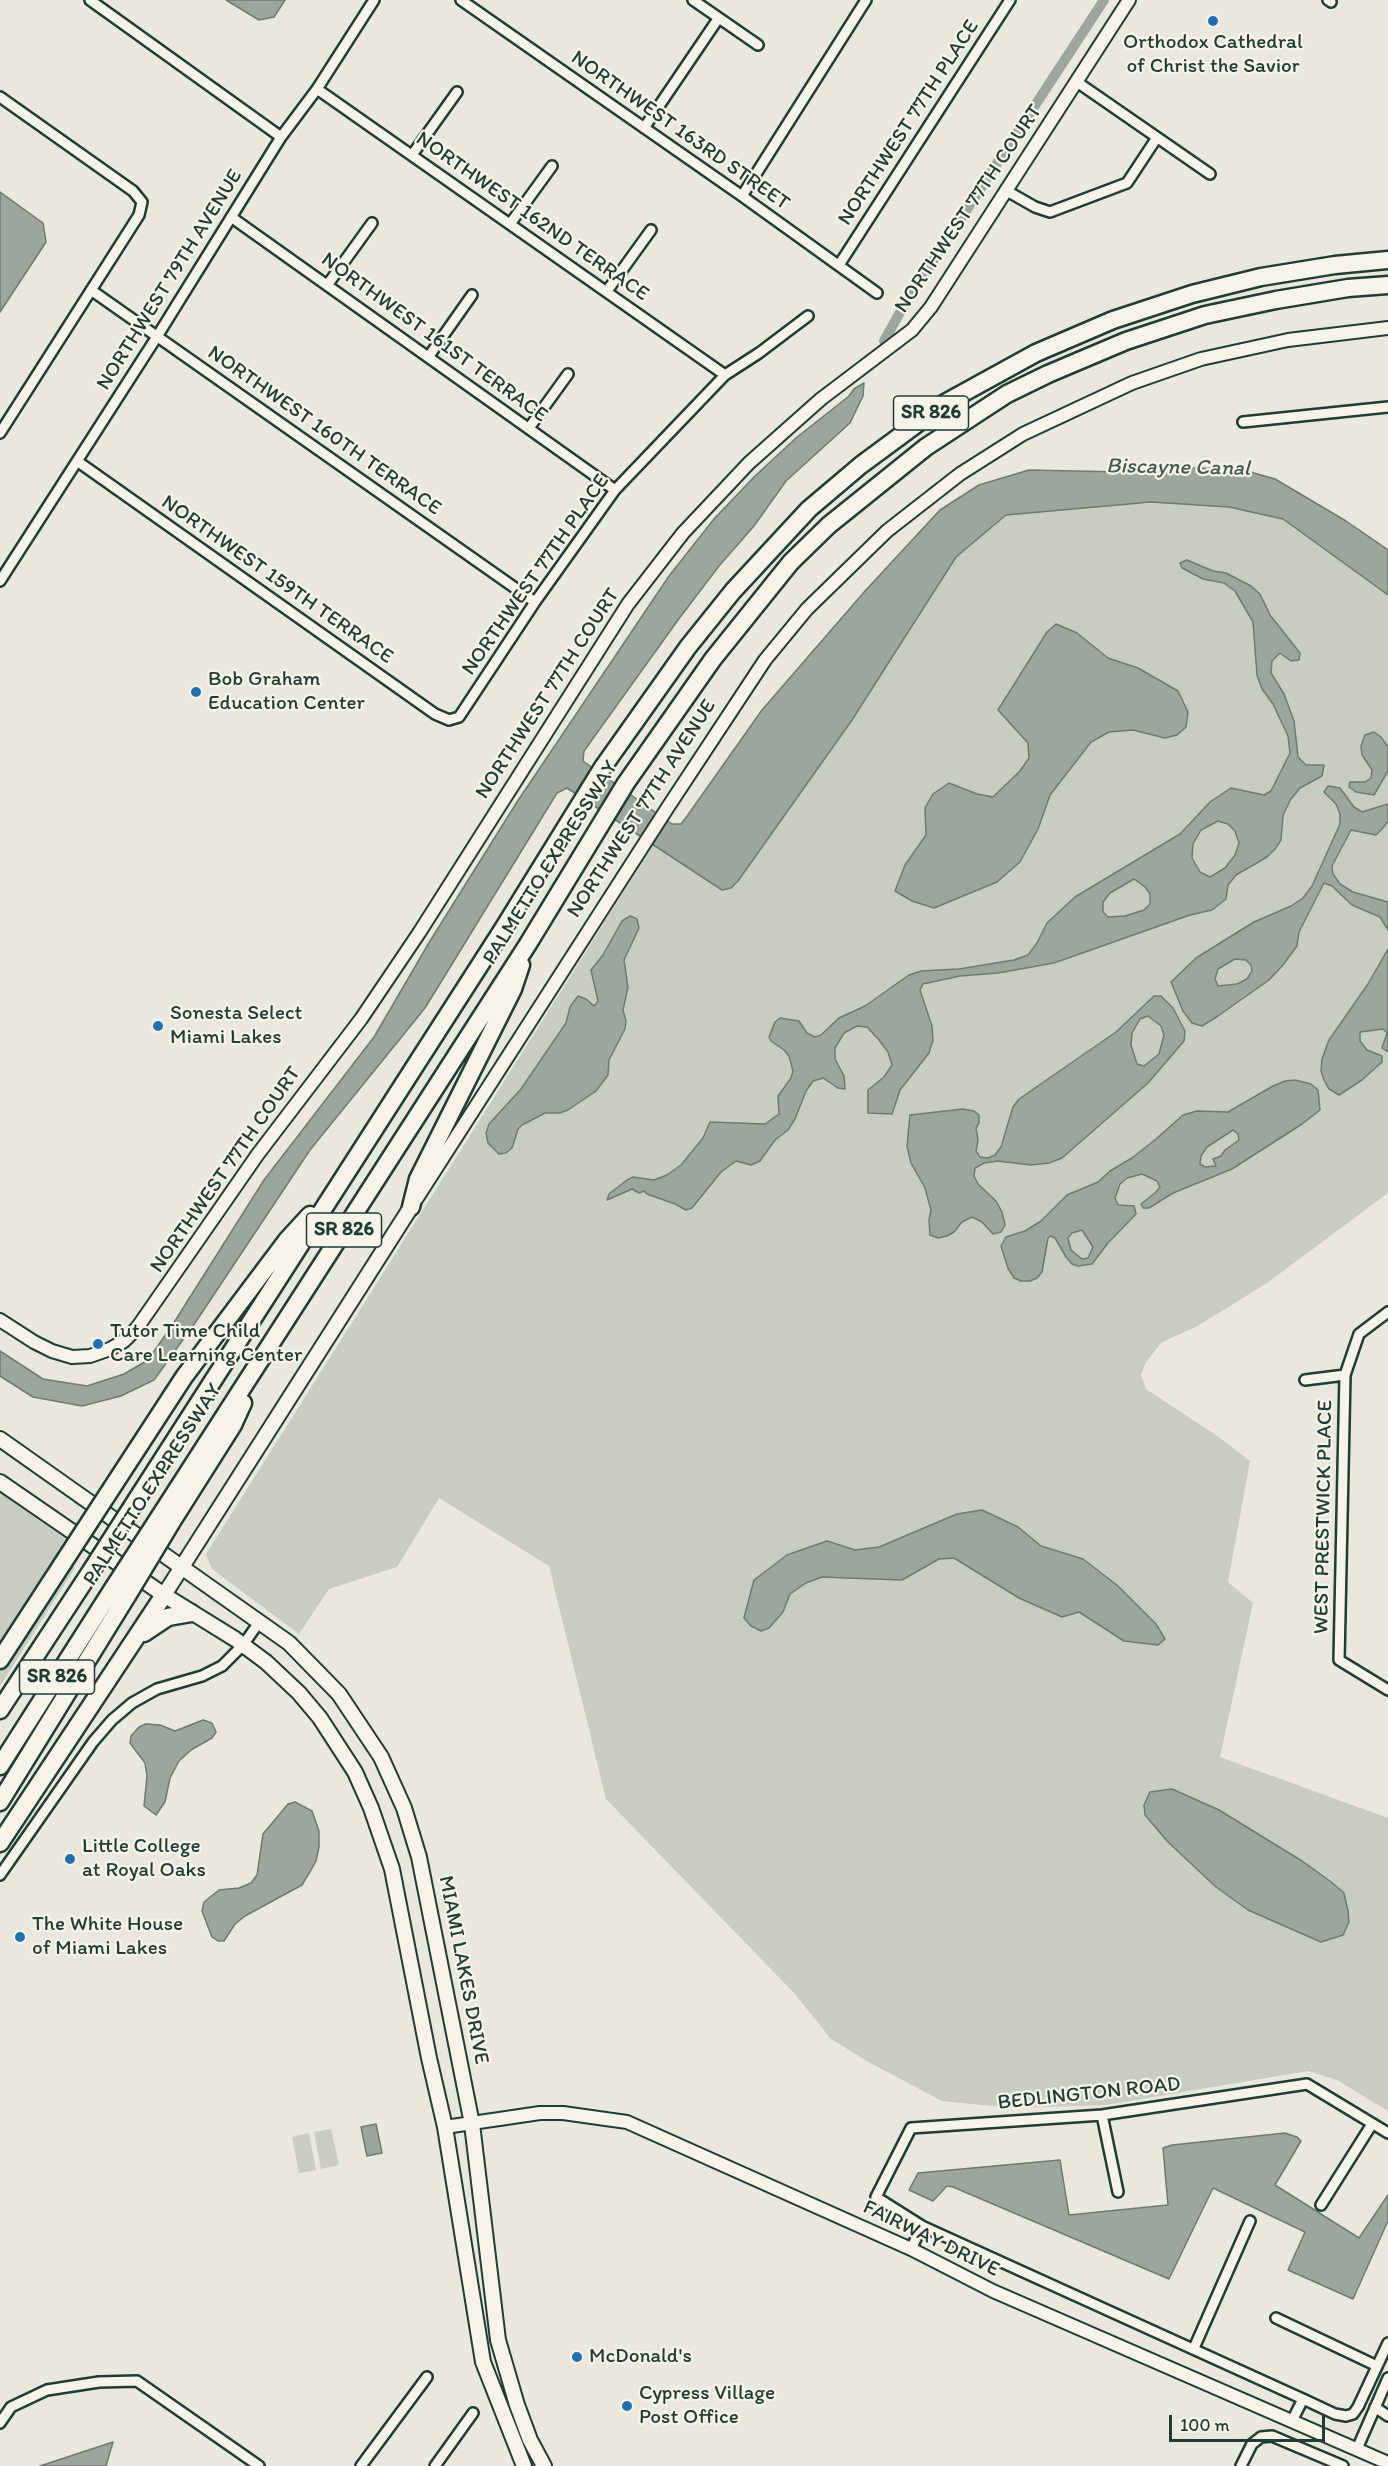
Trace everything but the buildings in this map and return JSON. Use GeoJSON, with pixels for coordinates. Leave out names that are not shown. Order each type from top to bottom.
{"type":"FeatureCollection","features":[{"type":"Feature","properties":{"kind":"highway","name":"PALMETTO EXPRESSWAY"},"geometry":{"type":"LineString","coordinates":[[0,1710],[338,1186],[603,767],[688,647],[773,545],[809,508],[861,465],[945,404],[1036,353],[1113,320],[1192,294],[1272,275],[1335,265],[1388,260]]}},
{"type":"Feature","properties":{"kind":"highway","name":"PALMETTO EXPRESSWAY"},"geometry":{"type":"LineString","coordinates":[[0,1766],[120,1592],[275,1336],[528,944],[626,783],[713,659],[791,562],[869,491],[943,435],[1007,394],[1126,341],[1205,315],[1348,288],[1388,285]]}},
{"type":"Feature","properties":{"kind":"highway"},"geometry":{"type":"LineString","coordinates":[[411,1207],[418,1179],[513,989],[528,944]]}},
{"type":"Feature","properties":{"kind":"highway"},"geometry":{"type":"LineString","coordinates":[[0,1660],[184,1377],[287,1240],[338,1186]]}},
{"type":"Feature","properties":{"kind":"highway"},"geometry":{"type":"LineString","coordinates":[[0,1802],[120,1592]]}},
{"type":"Feature","properties":{"kind":"highway"},"geometry":{"type":"LineString","coordinates":[[0,1843],[164,1595]]}},
{"type":"Feature","properties":{"kind":"highway"},"geometry":{"type":"LineString","coordinates":[[138,1636],[168,1617],[191,1613]]}},
{"type":"Feature","properties":{"kind":"main road","name":"NORTHWEST 77TH AVENUE"},"geometry":{"type":"LineString","coordinates":[[164,1595],[411,1207]]}},
{"type":"Feature","properties":{"kind":"main road","name":"MIAMI LAKES DRIVE"},"geometry":{"type":"LineString","coordinates":[[0,1439],[260,1621],[299,1652],[339,1694],[371,1740],[397,1791],[419,1857],[472,2124],[498,2340],[516,2405],[530,2440],[544,2466]]}},
{"type":"Feature","properties":{"kind":"main road"},"geometry":{"type":"LineString","coordinates":[[0,1482],[164,1595],[243,1645],[289,1683],[320,1718],[349,1760],[365,1792],[392,1869],[445,2127],[483,2362],[524,2466]]}},
{"type":"Feature","properties":{"kind":"street"},"geometry":{"type":"LineString","coordinates":[[90,0],[281,137]]}},
{"type":"Feature","properties":{"kind":"street","name":"NORTHWEST 79TH AVENUE"},"geometry":{"type":"LineString","coordinates":[[0,581],[158,335],[281,137],[317,89],[374,0]]}},
{"type":"Feature","properties":{"kind":"street","name":"NORTHWEST 163RD STREET"},"geometry":{"type":"LineString","coordinates":[[461,0],[877,293]]}},
{"type":"Feature","properties":{"kind":"street"},"geometry":{"type":"LineString","coordinates":[[693,0],[758,45]]}},
{"type":"Feature","properties":{"kind":"street"},"geometry":{"type":"LineString","coordinates":[[742,196],[866,0]]}},
{"type":"Feature","properties":{"kind":"street","name":"NORTHWEST 77TH PLACE"},"geometry":{"type":"LineString","coordinates":[[839,265],[1010,0]]}},
{"type":"Feature","properties":{"kind":"street","name":"NORTHWEST 77TH COURT"},"geometry":{"type":"LineString","coordinates":[[0,1320],[34,1342],[72,1357],[90,1356],[110,1349],[124,1341],[137,1328],[258,1154],[361,1018],[419,933],[627,604],[683,533],[749,463],[821,399],[912,330],[931,307],[1129,0]]}},
{"type":"Feature","properties":{"kind":"street"},"geometry":{"type":"LineString","coordinates":[[644,128],[718,19]]}},
{"type":"Feature","properties":{"kind":"street"},"geometry":{"type":"LineString","coordinates":[[1077,82],[1156,139],[1210,174]]}},
{"type":"Feature","properties":{"kind":"street","name":"NORTHWEST 162ND TERRACE"},"geometry":{"type":"LineString","coordinates":[[317,89],[725,375]]}},
{"type":"Feature","properties":{"kind":"street"},"geometry":{"type":"LineString","coordinates":[[412,155],[457,92]]}},
{"type":"Feature","properties":{"kind":"street"},"geometry":{"type":"LineString","coordinates":[[0,97],[132,191],[142,202],[139,215],[0,433]]}},
{"type":"Feature","properties":{"kind":"street"},"geometry":{"type":"LineString","coordinates":[[1007,191],[1035,207],[1050,212],[1126,183],[1156,139]]}},
{"type":"Feature","properties":{"kind":"street"},"geometry":{"type":"LineString","coordinates":[[510,224],[552,166]]}},
{"type":"Feature","properties":{"kind":"street","name":"NORTHWEST 161ST TERRACE"},"geometry":{"type":"LineString","coordinates":[[231,217],[615,490]]}},
{"type":"Feature","properties":{"kind":"street"},"geometry":{"type":"LineString","coordinates":[[328,284],[372,223]]}},
{"type":"Feature","properties":{"kind":"street"},"geometry":{"type":"LineString","coordinates":[[607,291],[651,230]]}},
{"type":"Feature","properties":{"kind":"street","name":"NORTHWEST 160TH TERRACE"},"geometry":{"type":"LineString","coordinates":[[91,290],[535,602]]}},
{"type":"Feature","properties":{"kind":"street"},"geometry":{"type":"LineString","coordinates":[[429,356],[472,295]]}},
{"type":"Feature","properties":{"kind":"street","name":"NORTHWEST 77TH PLACE"},"geometry":{"type":"LineString","coordinates":[[459,717],[535,602],[615,490],[725,375],[808,316]]}},
{"type":"Feature","properties":{"kind":"street","name":"NORTHWEST 77TH AVENUE"},"geometry":{"type":"LineString","coordinates":[[411,1207],[765,660],[807,609],[887,531],[960,474],[1023,434],[1132,383],[1201,359],[1288,340],[1388,328]]}},
{"type":"Feature","properties":{"kind":"street"},"geometry":{"type":"LineString","coordinates":[[529,428],[568,374]]}},
{"type":"Feature","properties":{"kind":"street"},"geometry":{"type":"LineString","coordinates":[[1243,422],[1388,407]]}},
{"type":"Feature","properties":{"kind":"street","name":"NORTHWEST 159TH TERRACE"},"geometry":{"type":"LineString","coordinates":[[77,461],[435,714],[449,720],[459,717]]}},
{"type":"Feature","properties":{"kind":"street","name":"WEST PRESTWICK PLACE"},"geometry":{"type":"LineString","coordinates":[[1388,1312],[1359,1334],[1345,1375],[1339,1660],[1388,1690]]}},
{"type":"Feature","properties":{"kind":"street","name":"WEST PRESTWICK PLACE"},"geometry":{"type":"LineString","coordinates":[[1305,1380],[1345,1375]]}},
{"type":"Feature","properties":{"kind":"street"},"geometry":{"type":"LineString","coordinates":[[0,1875],[90,1747],[112,1720],[135,1701],[160,1687],[202,1676],[219,1668],[243,1645],[260,1621]]}},
{"type":"Feature","properties":{"kind":"street","name":"BEDLINGTON ROAD"},"geometry":{"type":"LineString","coordinates":[[1388,2133],[1307,2084],[1102,2115],[911,2128],[876,2197],[922,2226],[1335,2414],[1346,2416],[1353,2414],[1388,2343]]}},
{"type":"Feature","properties":{"kind":"street","name":"FAIRWAY DRIVE"},"geometry":{"type":"LineString","coordinates":[[445,2127],[540,2113],[563,2113],[627,2122],[911,2249],[993,2292],[1388,2463]]}},
{"type":"Feature","properties":{"kind":"street"},"geometry":{"type":"LineString","coordinates":[[1102,2115],[1118,2192]]}},
{"type":"Feature","properties":{"kind":"street"},"geometry":{"type":"LineString","coordinates":[[1321,2205],[1372,2124]]}},
{"type":"Feature","properties":{"kind":"street"},"geometry":{"type":"LineString","coordinates":[[1194,2348],[1250,2221]]}},
{"type":"Feature","properties":{"kind":"street"},"geometry":{"type":"LineString","coordinates":[[911,2249],[922,2226]]}},
{"type":"Feature","properties":{"kind":"street"},"geometry":{"type":"LineString","coordinates":[[1276,2318],[1377,2366]]}},
{"type":"Feature","properties":{"kind":"street"},"geometry":{"type":"LineString","coordinates":[[361,2466],[427,2377]]}},
{"type":"Feature","properties":{"kind":"street"},"geometry":{"type":"LineString","coordinates":[[1357,2450],[1388,2378]]}},
{"type":"Feature","properties":{"kind":"street"},"geometry":{"type":"LineString","coordinates":[[0,2423],[11,2407],[47,2390],[99,2382],[137,2381],[259,2466]]}},
{"type":"Feature","properties":{"kind":"street"},"geometry":{"type":"LineString","coordinates":[[1292,2421],[1303,2398]]}},
{"type":"Feature","properties":{"kind":"street"},"geometry":{"type":"LineString","coordinates":[[1375,2406],[1388,2416]]}},
{"type":"Feature","properties":{"kind":"street"},"geometry":{"type":"LineString","coordinates":[[435,2466],[473,2413]]}},
{"type":"Feature","properties":{"kind":"street"},"geometry":{"type":"LineString","coordinates":[[1241,2466],[1252,2444],[1261,2437],[1272,2436],[1343,2466]]}},
{"type":"Feature","properties":{"kind":"shaded area"},"geometry":{"type":"Polygon","coordinates":[[[226,0],[285,0],[274,17],[259,20],[226,0]]]}},
{"type":"Feature","properties":{"kind":"shaded area"},"geometry":{"type":"Polygon","coordinates":[[[0,192],[43,223],[46,242],[0,312],[0,192]]]}},
{"type":"Feature","properties":{"kind":"shaded area"},"geometry":{"type":"Polygon","coordinates":[[[864,383],[863,396],[850,423],[786,481],[754,526],[719,566],[678,620],[584,751],[583,761],[672,824],[681,824],[762,710],[865,591],[940,510],[979,485],[1029,470],[1121,472],[1190,468],[1240,469],[1275,479],[1346,521],[1388,550],[1388,595],[1283,519],[1229,507],[1151,502],[1006,515],[956,557],[852,720],[731,888],[722,890],[567,788],[557,793],[425,1008],[310,1150],[195,1323],[154,1380],[121,1396],[82,1406],[33,1397],[0,1376],[0,1351],[43,1379],[87,1386],[124,1374],[148,1360],[264,1180],[374,1037],[430,941],[517,802],[669,576],[714,519],[754,477],[796,438],[864,383]]]}},
{"type":"Feature","properties":{"kind":"shaded area"},"geometry":{"type":"Polygon","coordinates":[[[1218,500],[1283,515],[1388,590],[1388,1193],[1267,1283],[1196,1327],[1162,1342],[1146,1362],[1141,1375],[1146,1389],[1216,1435],[1250,1461],[1228,1582],[1253,1603],[1220,1757],[1388,1818],[1388,2111],[1337,2080],[1308,2071],[1106,2105],[1013,2108],[942,2101],[872,2064],[831,2039],[795,1994],[606,1799],[549,1566],[439,1498],[397,1567],[329,1589],[299,1634],[212,1569],[206,1554],[655,842],[727,886],[951,558],[1009,510],[1218,500]]]}},
{"type":"Feature","properties":{"kind":"shaded area"},"geometry":{"type":"Polygon","coordinates":[[[1187,560],[1213,571],[1226,573],[1251,586],[1260,594],[1270,615],[1300,653],[1299,660],[1291,661],[1280,653],[1272,661],[1271,673],[1284,694],[1294,721],[1298,757],[1306,765],[1324,765],[1322,776],[1300,788],[1291,799],[1283,815],[1281,840],[1275,849],[1267,857],[1236,875],[1228,885],[1226,899],[1212,910],[1190,915],[1054,963],[998,973],[960,976],[923,984],[920,990],[932,1026],[933,1040],[929,1053],[900,1090],[892,1114],[868,1113],[868,1090],[884,1077],[892,1065],[888,1052],[879,1040],[867,1027],[857,1026],[844,1033],[835,1048],[835,1059],[844,1076],[845,1089],[838,1088],[823,1078],[813,1081],[788,1130],[775,1140],[760,1161],[751,1165],[736,1161],[721,1172],[692,1208],[686,1210],[644,1191],[639,1193],[632,1189],[607,1200],[609,1194],[633,1177],[654,1180],[667,1175],[681,1165],[703,1138],[710,1122],[765,1124],[779,1114],[778,1096],[791,1078],[793,1071],[789,1056],[769,1037],[775,1022],[780,1018],[799,1021],[807,1033],[815,1037],[821,1035],[839,1018],[865,1006],[909,975],[921,971],[959,969],[1014,960],[1028,955],[1047,923],[1075,897],[1180,834],[1210,802],[1231,788],[1264,795],[1271,791],[1290,753],[1288,736],[1273,704],[1262,689],[1257,675],[1253,622],[1235,591],[1224,583],[1203,579],[1182,568],[1180,563],[1187,560]],[[1218,821],[1201,830],[1193,844],[1192,858],[1200,872],[1210,877],[1225,868],[1235,855],[1239,843],[1235,831],[1228,824],[1218,821]],[[1134,879],[1110,893],[1103,902],[1103,912],[1108,917],[1125,916],[1144,910],[1150,904],[1150,894],[1134,879]]]}},
{"type":"Feature","properties":{"kind":"shaded area"},"geometry":{"type":"Polygon","coordinates":[[[1056,624],[1077,633],[1108,658],[1138,668],[1178,691],[1188,712],[1186,727],[1177,735],[1165,738],[1133,730],[1109,732],[1091,742],[1050,795],[1038,829],[1020,862],[997,882],[934,908],[912,901],[895,891],[905,865],[926,835],[925,808],[933,794],[949,783],[977,794],[993,797],[1020,771],[1029,758],[1028,743],[998,710],[1047,632],[1056,624]]]}},
{"type":"Feature","properties":{"kind":"shaded area"},"geometry":{"type":"Polygon","coordinates":[[[1374,732],[1388,747],[1388,771],[1374,795],[1356,792],[1349,787],[1350,782],[1365,782],[1371,778],[1372,770],[1362,755],[1361,746],[1365,735],[1374,732]]]}},
{"type":"Feature","properties":{"kind":"shaded area"},"geometry":{"type":"Polygon","coordinates":[[[1328,786],[1340,788],[1354,807],[1362,812],[1388,804],[1388,821],[1383,828],[1376,835],[1351,830],[1332,866],[1333,874],[1340,884],[1353,892],[1388,902],[1388,930],[1380,917],[1352,905],[1332,886],[1324,883],[1299,932],[1297,946],[1269,980],[1202,1026],[1192,1023],[1183,1011],[1171,982],[1196,958],[1254,922],[1291,906],[1303,898],[1312,886],[1340,824],[1340,814],[1336,804],[1324,792],[1328,786]],[[1235,959],[1218,969],[1215,979],[1218,986],[1237,984],[1247,979],[1252,971],[1251,965],[1246,960],[1235,959]]]}},
{"type":"Feature","properties":{"kind":"shaded area"},"geometry":{"type":"Polygon","coordinates":[[[630,916],[637,919],[639,928],[624,960],[628,987],[623,1010],[626,1021],[625,1029],[609,1060],[608,1075],[596,1091],[568,1110],[560,1113],[545,1113],[522,1125],[518,1129],[512,1148],[506,1153],[499,1154],[488,1143],[486,1133],[489,1124],[521,1089],[566,1023],[570,1007],[578,996],[594,1006],[598,1001],[591,970],[603,955],[622,921],[630,916]]]}},
{"type":"Feature","properties":{"kind":"shaded area"},"geometry":{"type":"Polygon","coordinates":[[[1388,949],[1388,1052],[1382,1048],[1387,1033],[1383,1029],[1360,1032],[1360,1041],[1367,1050],[1382,1056],[1382,1062],[1362,1080],[1339,1095],[1329,1089],[1324,1080],[1321,1071],[1322,1059],[1329,1040],[1368,984],[1388,949]]]}},
{"type":"Feature","properties":{"kind":"shaded area"},"geometry":{"type":"Polygon","coordinates":[[[1154,996],[1161,996],[1173,1008],[1185,1031],[1184,1041],[1148,1083],[1062,1158],[1049,1163],[1031,1165],[998,1161],[984,1163],[975,1168],[974,1176],[978,1184],[996,1201],[1002,1212],[1005,1225],[1001,1232],[993,1234],[982,1222],[972,1217],[962,1222],[954,1232],[947,1236],[938,1238],[930,1235],[931,1210],[925,1188],[911,1163],[907,1146],[910,1115],[963,1109],[974,1111],[979,1115],[976,1128],[978,1140],[976,1151],[980,1157],[988,1158],[995,1155],[1001,1147],[1013,1107],[1019,1099],[1116,1032],[1154,996]],[[1148,1016],[1140,1019],[1132,1033],[1131,1045],[1137,1064],[1144,1066],[1159,1054],[1164,1035],[1161,1026],[1148,1016]]]}},
{"type":"Feature","properties":{"kind":"shaded area"},"geometry":{"type":"Polygon","coordinates":[[[1295,1080],[1311,1084],[1318,1090],[1320,1110],[1232,1169],[1173,1193],[1149,1208],[1143,1208],[1141,1204],[1160,1187],[1157,1181],[1142,1174],[1127,1178],[1120,1184],[1115,1198],[1118,1205],[1134,1206],[1136,1214],[1108,1243],[1092,1264],[1078,1266],[1072,1264],[1055,1238],[1051,1236],[1048,1238],[1042,1272],[1037,1278],[1021,1281],[1014,1278],[1001,1246],[1006,1237],[1025,1231],[1041,1221],[1067,1195],[1098,1182],[1110,1171],[1132,1158],[1183,1115],[1197,1111],[1228,1112],[1285,1081],[1295,1080]],[[1233,1130],[1207,1147],[1201,1156],[1200,1164],[1205,1167],[1216,1166],[1213,1159],[1221,1156],[1225,1150],[1239,1140],[1238,1134],[1233,1130]],[[1082,1230],[1072,1233],[1068,1238],[1071,1250],[1082,1259],[1088,1258],[1093,1247],[1082,1230]]]}},
{"type":"Feature","properties":{"kind":"shaded area"},"geometry":{"type":"Polygon","coordinates":[[[0,1493],[68,1541],[0,1649],[0,1493]]]}},
{"type":"Feature","properties":{"kind":"shaded area"},"geometry":{"type":"Polygon","coordinates":[[[982,1510],[1018,1527],[1041,1546],[1083,1559],[1118,1586],[1156,1624],[1165,1639],[1158,1645],[1124,1641],[1079,1612],[1062,1617],[1019,1598],[954,1558],[939,1559],[902,1580],[822,1577],[806,1583],[790,1594],[783,1612],[769,1628],[761,1631],[751,1626],[744,1618],[754,1580],[787,1555],[827,1541],[855,1550],[879,1547],[957,1514],[982,1510]]]}},
{"type":"Feature","properties":{"kind":"shaded area"},"geometry":{"type":"Polygon","coordinates":[[[70,1565],[75,1568],[0,1686],[0,1672],[70,1565]]]}},
{"type":"Feature","properties":{"kind":"shaded area"},"geometry":{"type":"Polygon","coordinates":[[[203,1720],[212,1723],[216,1732],[212,1738],[191,1750],[179,1761],[170,1778],[165,1802],[156,1815],[144,1806],[147,1776],[145,1763],[130,1743],[131,1736],[139,1727],[146,1724],[160,1725],[175,1731],[203,1720]]]}},
{"type":"Feature","properties":{"kind":"shaded area"},"geometry":{"type":"Polygon","coordinates":[[[1172,1789],[1219,1810],[1330,1881],[1344,1893],[1349,1922],[1343,1935],[1321,1942],[1248,1910],[1216,1887],[1168,1842],[1145,1815],[1144,1805],[1150,1792],[1172,1789]]]}},
{"type":"Feature","properties":{"kind":"shaded area"},"geometry":{"type":"Polygon","coordinates":[[[295,1802],[312,1811],[319,1831],[316,1861],[302,1885],[245,1916],[235,1924],[224,1941],[218,1941],[212,1937],[202,1911],[204,1902],[219,1890],[239,1888],[251,1883],[257,1875],[263,1834],[288,1804],[295,1802]]]}},
{"type":"Feature","properties":{"kind":"shaded area"},"geometry":{"type":"Polygon","coordinates":[[[376,2124],[382,2153],[367,2156],[361,2127],[376,2124]]]}},
{"type":"Feature","properties":{"kind":"shaded area"},"geometry":{"type":"Polygon","coordinates":[[[331,2129],[339,2165],[321,2169],[314,2132],[331,2129]]]}},
{"type":"Feature","properties":{"kind":"shaded area"},"geometry":{"type":"Polygon","coordinates":[[[309,2133],[316,2170],[299,2173],[292,2137],[309,2133]]]}},
{"type":"Feature","properties":{"kind":"shaded area"},"geometry":{"type":"Polygon","coordinates":[[[1285,2133],[1301,2141],[1275,2185],[1359,2238],[1388,2195],[1388,2221],[1353,2299],[1288,2270],[1305,2232],[1213,2188],[1169,2279],[953,2187],[947,2186],[933,2201],[909,2190],[918,2173],[1060,2160],[1069,2215],[1168,2205],[1163,2148],[1172,2145],[1285,2133]]]}},
{"type":"Feature","properties":{"kind":"shaded area"},"geometry":{"type":"Polygon","coordinates":[[[113,2442],[106,2466],[40,2466],[113,2442]]]}},
{"type":"Feature","properties":{"kind":"waterway"},"geometry":{"type":"LineString","coordinates":[[884,341],[903,307],[1104,0]]}},
{"type":"Feature","properties":{"kind":"place","name":"Orthodox Cathedral of Christ the Savior"},"geometry":{"type":"Point","coordinates":[1213,21]}},
{"type":"Feature","properties":{"kind":"place","name":"Bob Graham Education Center"},"geometry":{"type":"Point","coordinates":[196,692]}},
{"type":"Feature","properties":{"kind":"place","name":"Sonesta Select Miami Lakes"},"geometry":{"type":"Point","coordinates":[158,1026]}},
{"type":"Feature","properties":{"kind":"place","name":"Tutor Time Child Care Learning Center"},"geometry":{"type":"Point","coordinates":[98,1344]}},
{"type":"Feature","properties":{"kind":"place","name":"Little College at Royal Oaks"},"geometry":{"type":"Point","coordinates":[70,1859]}},
{"type":"Feature","properties":{"kind":"place","name":"The White House of Miami Lakes"},"geometry":{"type":"Point","coordinates":[20,1937]}},
{"type":"Feature","properties":{"kind":"place","name":"McDonald's"},"geometry":{"type":"Point","coordinates":[577,2357]}},
{"type":"Feature","properties":{"kind":"place","name":"Cypress Village Post Office"},"geometry":{"type":"Point","coordinates":[627,2406]}},
{"type":"Feature","properties":{"kind":"water label","name":"Biscayne Canal"},"geometry":{"type":"Point","coordinates":[1178,468]}}]}
